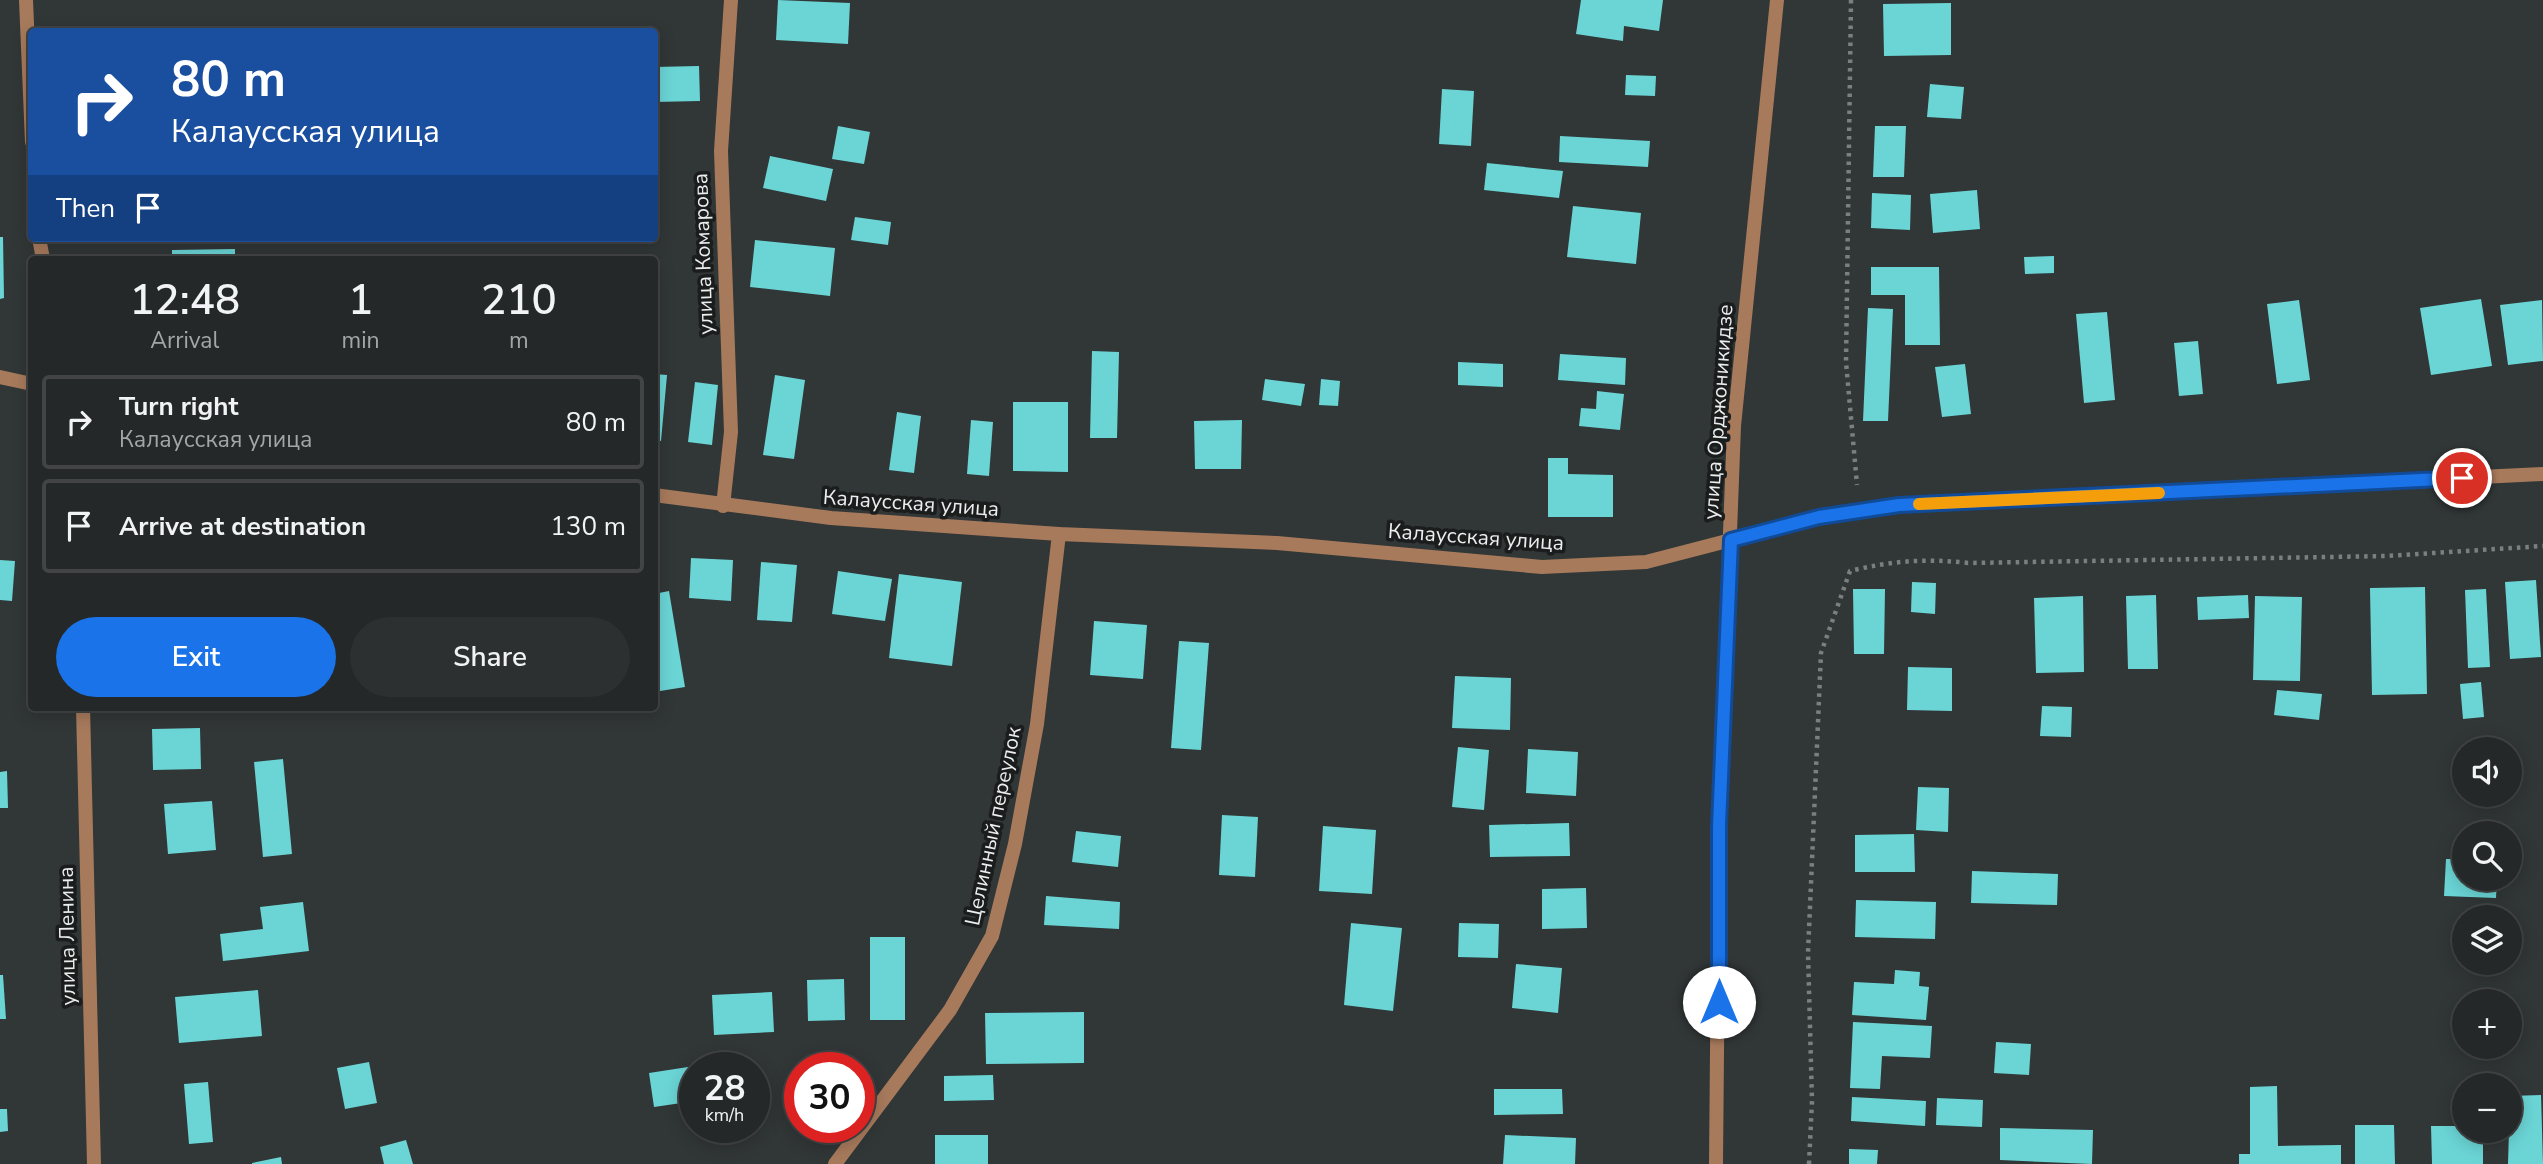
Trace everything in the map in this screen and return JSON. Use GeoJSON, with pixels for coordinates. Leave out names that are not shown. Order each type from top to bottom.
{"type":"FeatureCollection","features":[{"type":"Feature","properties":{"kind":"street"},"geometry":{"type":"LineString","coordinates":[[26,0],[28,47]]}},
{"type":"Feature","properties":{"kind":"street","name":"улица Комарова"},"geometry":{"type":"LineString","coordinates":[[723,506],[731,432],[721,150],[731,0]]}},
{"type":"Feature","properties":{"kind":"street","name":"улица Орджоникидзе"},"geometry":{"type":"LineString","coordinates":[[1716,1164],[1719,826],[1734,426],[1777,0]]}},
{"type":"Feature","properties":{"kind":"street"},"geometry":{"type":"LineString","coordinates":[[0,377],[28,383]]}},
{"type":"Feature","properties":{"kind":"street","name":"Калаусская улица"},"geometry":{"type":"LineString","coordinates":[[658,496],[831,519],[1059,534],[1278,543],[1542,566],[1646,562],[1819,517],[1899,505],[2543,474]]}},
{"type":"Feature","properties":{"kind":"street","name":"Целинный переулок"},"geometry":{"type":"LineString","coordinates":[[835,1164],[950,1010],[992,936],[1015,844],[1037,724],[1059,534]]}},
{"type":"Feature","properties":{"kind":"street","name":"улица Ленина"},"geometry":{"type":"LineString","coordinates":[[83,711],[94,1164]]}},
{"type":"Feature","properties":{"kind":"path"},"geometry":{"type":"LineString","coordinates":[[1850,0],[1846,362],[1859,511]]}},
{"type":"Feature","properties":{"kind":"path"},"geometry":{"type":"LineString","coordinates":[[1809,1164],[1812,1101],[1808,953],[1821,653],[1850,571],[1890,561],[1930,559],[1968,563],[2387,556],[2543,546]]}},
{"type":"Feature","properties":{"kind":"building"},"geometry":{"type":"Polygon","coordinates":[[[778,0],[850,3],[848,44],[776,40],[778,0]]]}},
{"type":"Feature","properties":{"kind":"building"},"geometry":{"type":"Polygon","coordinates":[[[1581,0],[1663,0],[1659,31],[1624,26],[1623,41],[1576,34],[1581,0]]]}},
{"type":"Feature","properties":{"kind":"building"},"geometry":{"type":"Polygon","coordinates":[[[1951,3],[1951,55],[1884,56],[1883,4],[1951,3]]]}},
{"type":"Feature","properties":{"kind":"building"},"geometry":{"type":"Polygon","coordinates":[[[699,66],[700,101],[658,102],[658,67],[699,66]]]}},
{"type":"Feature","properties":{"kind":"building"},"geometry":{"type":"Polygon","coordinates":[[[1626,75],[1656,76],[1655,96],[1625,95],[1626,75]]]}},
{"type":"Feature","properties":{"kind":"building"},"geometry":{"type":"Polygon","coordinates":[[[1930,84],[1964,87],[1961,119],[1927,117],[1930,84]]]}},
{"type":"Feature","properties":{"kind":"building"},"geometry":{"type":"Polygon","coordinates":[[[1442,89],[1474,91],[1471,146],[1439,144],[1442,89]]]}},
{"type":"Feature","properties":{"kind":"building"},"geometry":{"type":"Polygon","coordinates":[[[838,126],[870,132],[864,164],[832,159],[838,126]]]}},
{"type":"Feature","properties":{"kind":"building"},"geometry":{"type":"Polygon","coordinates":[[[1875,126],[1906,126],[1904,177],[1873,177],[1875,126]]]}},
{"type":"Feature","properties":{"kind":"building"},"geometry":{"type":"Polygon","coordinates":[[[1560,136],[1650,141],[1648,167],[1559,162],[1560,136]]]}},
{"type":"Feature","properties":{"kind":"building"},"geometry":{"type":"Polygon","coordinates":[[[770,156],[833,169],[826,201],[763,188],[770,156]]]}},
{"type":"Feature","properties":{"kind":"building"},"geometry":{"type":"Polygon","coordinates":[[[1487,163],[1563,171],[1559,198],[1484,190],[1487,163]]]}},
{"type":"Feature","properties":{"kind":"building"},"geometry":{"type":"Polygon","coordinates":[[[1977,190],[1980,229],[1933,233],[1930,194],[1977,190]]]}},
{"type":"Feature","properties":{"kind":"building"},"geometry":{"type":"Polygon","coordinates":[[[1872,193],[1911,195],[1910,230],[1871,228],[1872,193]]]}},
{"type":"Feature","properties":{"kind":"building"},"geometry":{"type":"Polygon","coordinates":[[[1573,206],[1641,213],[1636,264],[1567,257],[1573,206]]]}},
{"type":"Feature","properties":{"kind":"building"},"geometry":{"type":"Polygon","coordinates":[[[855,217],[891,222],[888,245],[851,240],[855,217]]]}},
{"type":"Feature","properties":{"kind":"building"},"geometry":{"type":"Polygon","coordinates":[[[0,237],[3,237],[4,298],[0,299],[0,237]]]}},
{"type":"Feature","properties":{"kind":"building"},"geometry":{"type":"Polygon","coordinates":[[[755,240],[835,248],[830,296],[750,287],[755,240]]]}},
{"type":"Feature","properties":{"kind":"building"},"geometry":{"type":"Polygon","coordinates":[[[235,249],[235,256],[172,256],[172,250],[235,249]]]}},
{"type":"Feature","properties":{"kind":"building"},"geometry":{"type":"Polygon","coordinates":[[[2054,256],[2054,273],[2025,274],[2024,257],[2054,256]]]}},
{"type":"Feature","properties":{"kind":"building"},"geometry":{"type":"Polygon","coordinates":[[[1871,267],[1939,267],[1940,345],[1905,345],[1905,295],[1871,295],[1871,267]]]}},
{"type":"Feature","properties":{"kind":"building"},"geometry":{"type":"Polygon","coordinates":[[[2481,299],[2492,366],[2431,375],[2420,308],[2481,299]]]}},
{"type":"Feature","properties":{"kind":"building"},"geometry":{"type":"Polygon","coordinates":[[[2299,300],[2310,380],[2277,384],[2267,304],[2299,300]]]}},
{"type":"Feature","properties":{"kind":"building"},"geometry":{"type":"Polygon","coordinates":[[[2542,300],[2543,361],[2508,365],[2500,305],[2542,300]]]}},
{"type":"Feature","properties":{"kind":"building"},"geometry":{"type":"Polygon","coordinates":[[[1868,308],[1893,309],[1888,421],[1863,421],[1868,308]]]}},
{"type":"Feature","properties":{"kind":"building"},"geometry":{"type":"Polygon","coordinates":[[[2107,312],[2115,400],[2084,403],[2076,314],[2107,312]]]}},
{"type":"Feature","properties":{"kind":"building"},"geometry":{"type":"Polygon","coordinates":[[[2198,341],[2203,394],[2179,396],[2174,343],[2198,341]]]}},
{"type":"Feature","properties":{"kind":"building"},"geometry":{"type":"Polygon","coordinates":[[[1092,351],[1119,352],[1117,438],[1090,438],[1092,351]]]}},
{"type":"Feature","properties":{"kind":"building"},"geometry":{"type":"Polygon","coordinates":[[[1560,354],[1626,358],[1625,385],[1558,380],[1560,354]]]}},
{"type":"Feature","properties":{"kind":"building"},"geometry":{"type":"Polygon","coordinates":[[[1458,362],[1503,364],[1503,387],[1458,385],[1458,362]]]}},
{"type":"Feature","properties":{"kind":"building"},"geometry":{"type":"Polygon","coordinates":[[[1965,364],[1971,414],[1942,417],[1935,367],[1965,364]]]}},
{"type":"Feature","properties":{"kind":"building"},"geometry":{"type":"Polygon","coordinates":[[[658,374],[667,375],[661,441],[658,441],[658,374]]]}},
{"type":"Feature","properties":{"kind":"building"},"geometry":{"type":"Polygon","coordinates":[[[775,375],[805,380],[794,459],[763,455],[775,375]]]}},
{"type":"Feature","properties":{"kind":"building"},"geometry":{"type":"Polygon","coordinates":[[[1265,379],[1305,384],[1301,406],[1262,400],[1265,379]]]}},
{"type":"Feature","properties":{"kind":"building"},"geometry":{"type":"Polygon","coordinates":[[[1321,379],[1340,381],[1338,406],[1319,405],[1321,379]]]}},
{"type":"Feature","properties":{"kind":"building"},"geometry":{"type":"Polygon","coordinates":[[[695,382],[718,385],[712,445],[688,442],[695,382]]]}},
{"type":"Feature","properties":{"kind":"building"},"geometry":{"type":"Polygon","coordinates":[[[1597,391],[1624,394],[1620,430],[1579,426],[1581,408],[1596,409],[1597,391]]]}},
{"type":"Feature","properties":{"kind":"building"},"geometry":{"type":"Polygon","coordinates":[[[1013,402],[1068,402],[1068,472],[1013,471],[1013,402]]]}},
{"type":"Feature","properties":{"kind":"building"},"geometry":{"type":"Polygon","coordinates":[[[897,412],[921,416],[914,473],[889,470],[897,412]]]}},
{"type":"Feature","properties":{"kind":"building"},"geometry":{"type":"Polygon","coordinates":[[[971,420],[993,422],[989,476],[967,474],[971,420]]]}},
{"type":"Feature","properties":{"kind":"building"},"geometry":{"type":"Polygon","coordinates":[[[1242,420],[1241,469],[1195,469],[1194,421],[1242,420]]]}},
{"type":"Feature","properties":{"kind":"building"},"geometry":{"type":"Polygon","coordinates":[[[1548,458],[1568,458],[1568,474],[1613,475],[1613,517],[1548,517],[1548,458]]]}},
{"type":"Feature","properties":{"kind":"building"},"geometry":{"type":"Polygon","coordinates":[[[691,558],[733,560],[731,601],[689,598],[691,558]]]}},
{"type":"Feature","properties":{"kind":"building"},"geometry":{"type":"Polygon","coordinates":[[[0,560],[15,561],[12,601],[0,600],[0,560]]]}},
{"type":"Feature","properties":{"kind":"building"},"geometry":{"type":"Polygon","coordinates":[[[761,562],[797,565],[792,622],[757,620],[761,562]]]}},
{"type":"Feature","properties":{"kind":"building"},"geometry":{"type":"Polygon","coordinates":[[[838,571],[892,579],[885,621],[832,614],[838,571]]]}},
{"type":"Feature","properties":{"kind":"building"},"geometry":{"type":"Polygon","coordinates":[[[899,574],[962,582],[952,666],[889,658],[899,574]]]}},
{"type":"Feature","properties":{"kind":"building"},"geometry":{"type":"Polygon","coordinates":[[[2536,580],[2541,657],[2510,659],[2505,582],[2536,580]]]}},
{"type":"Feature","properties":{"kind":"building"},"geometry":{"type":"Polygon","coordinates":[[[1912,582],[1936,583],[1935,614],[1911,612],[1912,582]]]}},
{"type":"Feature","properties":{"kind":"building"},"geometry":{"type":"Polygon","coordinates":[[[2425,587],[2427,694],[2372,695],[2370,588],[2425,587]]]}},
{"type":"Feature","properties":{"kind":"building"},"geometry":{"type":"Polygon","coordinates":[[[1853,589],[1885,589],[1884,654],[1854,654],[1853,589]]]}},
{"type":"Feature","properties":{"kind":"building"},"geometry":{"type":"Polygon","coordinates":[[[2486,589],[2490,667],[2468,668],[2465,590],[2486,589]]]}},
{"type":"Feature","properties":{"kind":"building"},"geometry":{"type":"Polygon","coordinates":[[[669,591],[685,687],[658,691],[658,593],[669,591]]]}},
{"type":"Feature","properties":{"kind":"building"},"geometry":{"type":"Polygon","coordinates":[[[2156,595],[2158,669],[2128,669],[2126,596],[2156,595]]]}},
{"type":"Feature","properties":{"kind":"building"},"geometry":{"type":"Polygon","coordinates":[[[2248,595],[2249,618],[2198,620],[2197,597],[2248,595]]]}},
{"type":"Feature","properties":{"kind":"building"},"geometry":{"type":"Polygon","coordinates":[[[2083,596],[2084,672],[2036,673],[2034,598],[2083,596]]]}},
{"type":"Feature","properties":{"kind":"building"},"geometry":{"type":"Polygon","coordinates":[[[2255,596],[2302,597],[2300,681],[2253,680],[2255,596]]]}},
{"type":"Feature","properties":{"kind":"building"},"geometry":{"type":"Polygon","coordinates":[[[1094,621],[1147,625],[1143,679],[1090,675],[1094,621]]]}},
{"type":"Feature","properties":{"kind":"building"},"geometry":{"type":"Polygon","coordinates":[[[1179,641],[1209,643],[1201,750],[1171,748],[1179,641]]]}},
{"type":"Feature","properties":{"kind":"building"},"geometry":{"type":"Polygon","coordinates":[[[1908,667],[1952,668],[1952,711],[1907,710],[1908,667]]]}},
{"type":"Feature","properties":{"kind":"building"},"geometry":{"type":"Polygon","coordinates":[[[1455,676],[1511,678],[1510,730],[1452,728],[1455,676]]]}},
{"type":"Feature","properties":{"kind":"building"},"geometry":{"type":"Polygon","coordinates":[[[2481,682],[2484,717],[2463,719],[2460,684],[2481,682]]]}},
{"type":"Feature","properties":{"kind":"building"},"geometry":{"type":"Polygon","coordinates":[[[2277,690],[2322,694],[2319,720],[2274,715],[2277,690]]]}},
{"type":"Feature","properties":{"kind":"building"},"geometry":{"type":"Polygon","coordinates":[[[2042,706],[2072,707],[2071,737],[2040,736],[2042,706]]]}},
{"type":"Feature","properties":{"kind":"building"},"geometry":{"type":"Polygon","coordinates":[[[200,728],[201,769],[153,770],[152,729],[200,728]]]}},
{"type":"Feature","properties":{"kind":"building"},"geometry":{"type":"Polygon","coordinates":[[[1458,747],[1489,750],[1484,810],[1452,807],[1458,747]]]}},
{"type":"Feature","properties":{"kind":"building"},"geometry":{"type":"Polygon","coordinates":[[[1528,749],[1578,752],[1576,796],[1526,793],[1528,749]]]}},
{"type":"Feature","properties":{"kind":"building"},"geometry":{"type":"Polygon","coordinates":[[[283,759],[292,854],[263,857],[254,762],[283,759]]]}},
{"type":"Feature","properties":{"kind":"building"},"geometry":{"type":"Polygon","coordinates":[[[7,771],[8,808],[0,808],[0,772],[7,771]]]}},
{"type":"Feature","properties":{"kind":"building"},"geometry":{"type":"Polygon","coordinates":[[[1918,787],[1949,788],[1948,832],[1916,830],[1918,787]]]}},
{"type":"Feature","properties":{"kind":"building"},"geometry":{"type":"Polygon","coordinates":[[[212,801],[216,850],[168,854],[164,804],[212,801]]]}},
{"type":"Feature","properties":{"kind":"building"},"geometry":{"type":"Polygon","coordinates":[[[1222,815],[1258,817],[1255,877],[1219,875],[1222,815]]]}},
{"type":"Feature","properties":{"kind":"building"},"geometry":{"type":"Polygon","coordinates":[[[1569,823],[1570,856],[1490,857],[1489,825],[1569,823]]]}},
{"type":"Feature","properties":{"kind":"building"},"geometry":{"type":"Polygon","coordinates":[[[1323,826],[1376,830],[1372,894],[1319,891],[1323,826]]]}},
{"type":"Feature","properties":{"kind":"building"},"geometry":{"type":"Polygon","coordinates":[[[1076,831],[1121,836],[1118,867],[1072,862],[1076,831]]]}},
{"type":"Feature","properties":{"kind":"building"},"geometry":{"type":"Polygon","coordinates":[[[1914,834],[1915,872],[1855,872],[1855,835],[1914,834]]]}},
{"type":"Feature","properties":{"kind":"building"},"geometry":{"type":"Polygon","coordinates":[[[2446,859],[2452,859],[2452,891],[2496,891],[2496,898],[2444,896],[2446,859]]]}},
{"type":"Feature","properties":{"kind":"building"},"geometry":{"type":"Polygon","coordinates":[[[1972,871],[2058,874],[2057,905],[1971,903],[1972,871]]]}},
{"type":"Feature","properties":{"kind":"building"},"geometry":{"type":"Polygon","coordinates":[[[1586,888],[1587,928],[1542,929],[1542,889],[1586,888]]]}},
{"type":"Feature","properties":{"kind":"building"},"geometry":{"type":"Polygon","coordinates":[[[1046,896],[1120,902],[1119,929],[1044,925],[1046,896]]]}},
{"type":"Feature","properties":{"kind":"building"},"geometry":{"type":"Polygon","coordinates":[[[1856,900],[1936,902],[1935,939],[1855,937],[1856,900]]]}},
{"type":"Feature","properties":{"kind":"building"},"geometry":{"type":"Polygon","coordinates":[[[303,902],[309,951],[223,961],[220,934],[263,929],[260,907],[303,902]]]}},
{"type":"Feature","properties":{"kind":"building"},"geometry":{"type":"Polygon","coordinates":[[[1351,923],[1402,928],[1393,1011],[1344,1005],[1351,923]]]}},
{"type":"Feature","properties":{"kind":"building"},"geometry":{"type":"Polygon","coordinates":[[[1459,923],[1499,924],[1498,958],[1458,957],[1459,923]]]}},
{"type":"Feature","properties":{"kind":"building"},"geometry":{"type":"Polygon","coordinates":[[[870,937],[905,937],[905,1020],[870,1020],[870,937]]]}},
{"type":"Feature","properties":{"kind":"building"},"geometry":{"type":"Polygon","coordinates":[[[1516,964],[1562,968],[1558,1013],[1512,1008],[1516,964]]]}},
{"type":"Feature","properties":{"kind":"building"},"geometry":{"type":"Polygon","coordinates":[[[1895,970],[1920,972],[1919,986],[1929,987],[1926,1020],[1852,1015],[1854,982],[1894,984],[1895,970]]]}},
{"type":"Feature","properties":{"kind":"building"},"geometry":{"type":"Polygon","coordinates":[[[0,975],[3,975],[6,1019],[0,1019],[0,975]]]}},
{"type":"Feature","properties":{"kind":"building"},"geometry":{"type":"Polygon","coordinates":[[[844,979],[845,1020],[808,1021],[807,980],[844,979]]]}},
{"type":"Feature","properties":{"kind":"building"},"geometry":{"type":"Polygon","coordinates":[[[258,990],[262,1036],[179,1043],[175,997],[258,990]]]}},
{"type":"Feature","properties":{"kind":"building"},"geometry":{"type":"Polygon","coordinates":[[[772,992],[774,1032],[714,1035],[712,995],[772,992]]]}},
{"type":"Feature","properties":{"kind":"building"},"geometry":{"type":"Polygon","coordinates":[[[1084,1012],[1084,1063],[986,1064],[985,1013],[1084,1012]]]}},
{"type":"Feature","properties":{"kind":"building"},"geometry":{"type":"Polygon","coordinates":[[[1853,1022],[1932,1026],[1930,1058],[1882,1056],[1880,1089],[1850,1088],[1853,1022]]]}},
{"type":"Feature","properties":{"kind":"building"},"geometry":{"type":"Polygon","coordinates":[[[1996,1042],[2031,1044],[2029,1075],[1994,1073],[1996,1042]]]}},
{"type":"Feature","properties":{"kind":"building"},"geometry":{"type":"Polygon","coordinates":[[[369,1062],[377,1103],[345,1109],[337,1068],[369,1062]]]}},
{"type":"Feature","properties":{"kind":"building"},"geometry":{"type":"Polygon","coordinates":[[[679,1068],[679,1103],[654,1107],[649,1073],[679,1068]]]}},
{"type":"Feature","properties":{"kind":"building"},"geometry":{"type":"Polygon","coordinates":[[[993,1075],[994,1100],[944,1101],[944,1076],[993,1075]]]}},
{"type":"Feature","properties":{"kind":"building"},"geometry":{"type":"Polygon","coordinates":[[[208,1082],[213,1142],[189,1144],[184,1084],[208,1082]]]}},
{"type":"Feature","properties":{"kind":"building"},"geometry":{"type":"Polygon","coordinates":[[[2277,1086],[2278,1146],[2341,1145],[2341,1164],[2239,1164],[2239,1154],[2250,1154],[2250,1087],[2277,1086]]]}},
{"type":"Feature","properties":{"kind":"building"},"geometry":{"type":"Polygon","coordinates":[[[1494,1089],[1562,1089],[1563,1114],[1494,1115],[1494,1089]]]}},
{"type":"Feature","properties":{"kind":"building"},"geometry":{"type":"Polygon","coordinates":[[[2541,1095],[2543,1164],[2508,1164],[2509,1143],[2522,1143],[2522,1096],[2541,1095]]]}},
{"type":"Feature","properties":{"kind":"building"},"geometry":{"type":"Polygon","coordinates":[[[1852,1097],[1926,1101],[1925,1126],[1851,1121],[1852,1097]]]}},
{"type":"Feature","properties":{"kind":"building"},"geometry":{"type":"Polygon","coordinates":[[[1937,1098],[1983,1100],[1982,1127],[1936,1125],[1937,1098]]]}},
{"type":"Feature","properties":{"kind":"building"},"geometry":{"type":"Polygon","coordinates":[[[0,1109],[7,1109],[8,1131],[0,1132],[0,1109]]]}},
{"type":"Feature","properties":{"kind":"building"},"geometry":{"type":"Polygon","coordinates":[[[2355,1125],[2394,1125],[2395,1164],[2355,1164],[2355,1125]]]}},
{"type":"Feature","properties":{"kind":"building"},"geometry":{"type":"Polygon","coordinates":[[[2431,1126],[2452,1126],[2452,1143],[2483,1143],[2483,1164],[2432,1164],[2431,1126]]]}},
{"type":"Feature","properties":{"kind":"building"},"geometry":{"type":"Polygon","coordinates":[[[2000,1128],[2093,1130],[2092,1164],[2000,1160],[2000,1128]]]}},
{"type":"Feature","properties":{"kind":"building"},"geometry":{"type":"Polygon","coordinates":[[[935,1135],[988,1135],[988,1164],[935,1164],[935,1135]]]}},
{"type":"Feature","properties":{"kind":"building"},"geometry":{"type":"Polygon","coordinates":[[[1505,1135],[1576,1138],[1575,1164],[1503,1164],[1505,1135]]]}},
{"type":"Feature","properties":{"kind":"building"},"geometry":{"type":"Polygon","coordinates":[[[406,1140],[413,1164],[384,1164],[380,1147],[406,1140]]]}},
{"type":"Feature","properties":{"kind":"building"},"geometry":{"type":"Polygon","coordinates":[[[1849,1149],[1878,1150],[1877,1164],[1849,1164],[1849,1149]]]}},
{"type":"Feature","properties":{"kind":"building"},"geometry":{"type":"Polygon","coordinates":[[[281,1157],[282,1164],[252,1164],[252,1163],[281,1157]]]}},
{"type":"Feature","properties":{"kind":"slow traffic"},"geometry":{"type":"LineString","coordinates":[[1919,504],[2159,493]]}},
{"type":"Feature","properties":{"kind":"route"},"geometry":{"type":"LineString","coordinates":[[1719,1002],[1719,826],[1731,540],[1819,517],[1899,505],[2462,478]]}}]}
